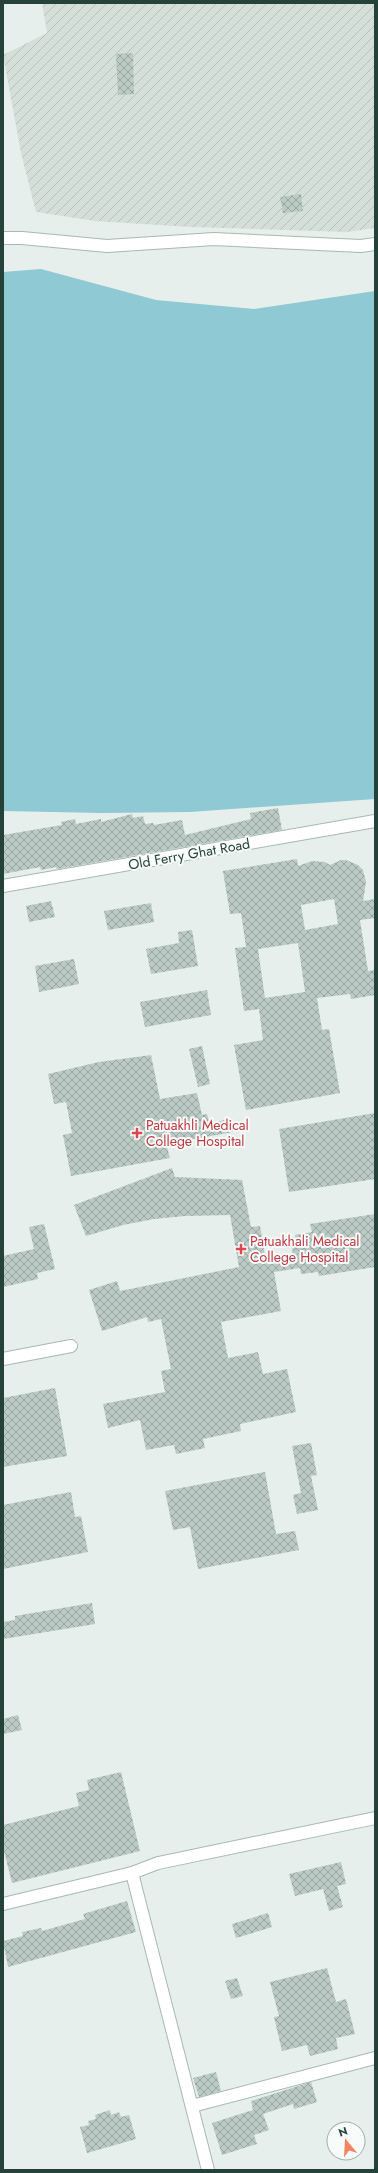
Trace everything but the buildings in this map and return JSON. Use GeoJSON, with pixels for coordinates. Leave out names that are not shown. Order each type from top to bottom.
{"type":"FeatureCollection","features":[{"type":"Feature","properties":{"kind":"street"},"geometry":{"type":"LineString","coordinates":[[3,238],[22,238],[107,246],[214,239],[361,246],[375,244]]}},
{"type":"Feature","properties":{"kind":"street","name":"Old Ferry Ghat Road"},"geometry":{"type":"LineString","coordinates":[[3,886],[375,821]]}},
{"type":"Feature","properties":{"kind":"street"},"geometry":{"type":"LineString","coordinates":[[3,1359],[71,1346]]}},
{"type":"Feature","properties":{"kind":"street"},"geometry":{"type":"LineString","coordinates":[[3,1904],[132,1873],[158,1863],[375,1818]]}},
{"type":"Feature","properties":{"kind":"street"},"geometry":{"type":"LineString","coordinates":[[132,1873],[208,2170]]}},
{"type":"Feature","properties":{"kind":"street"},"geometry":{"type":"LineString","coordinates":[[192,2106],[375,2058]]}},
{"type":"Feature","properties":{"kind":"shaded area"},"geometry":{"type":"Polygon","coordinates":[[[42,3],[375,3],[375,228],[347,232],[191,227],[95,221],[36,212],[21,153],[3,55],[47,33],[42,3]]]}},
{"type":"Feature","properties":{"kind":"water"},"geometry":{"type":"Polygon","coordinates":[[[41,269],[156,300],[254,309],[375,291],[375,799],[190,812],[102,813],[3,811],[3,272],[41,269]]]}},
{"type":"Feature","properties":{"kind":"place","name":"Patuakhli Medical College Hospital"},"geometry":{"type":"Point","coordinates":[137,1133]}},
{"type":"Feature","properties":{"kind":"place","name":"Patuakhali Medical College Hospital"},"geometry":{"type":"Point","coordinates":[241,1249]}}]}
